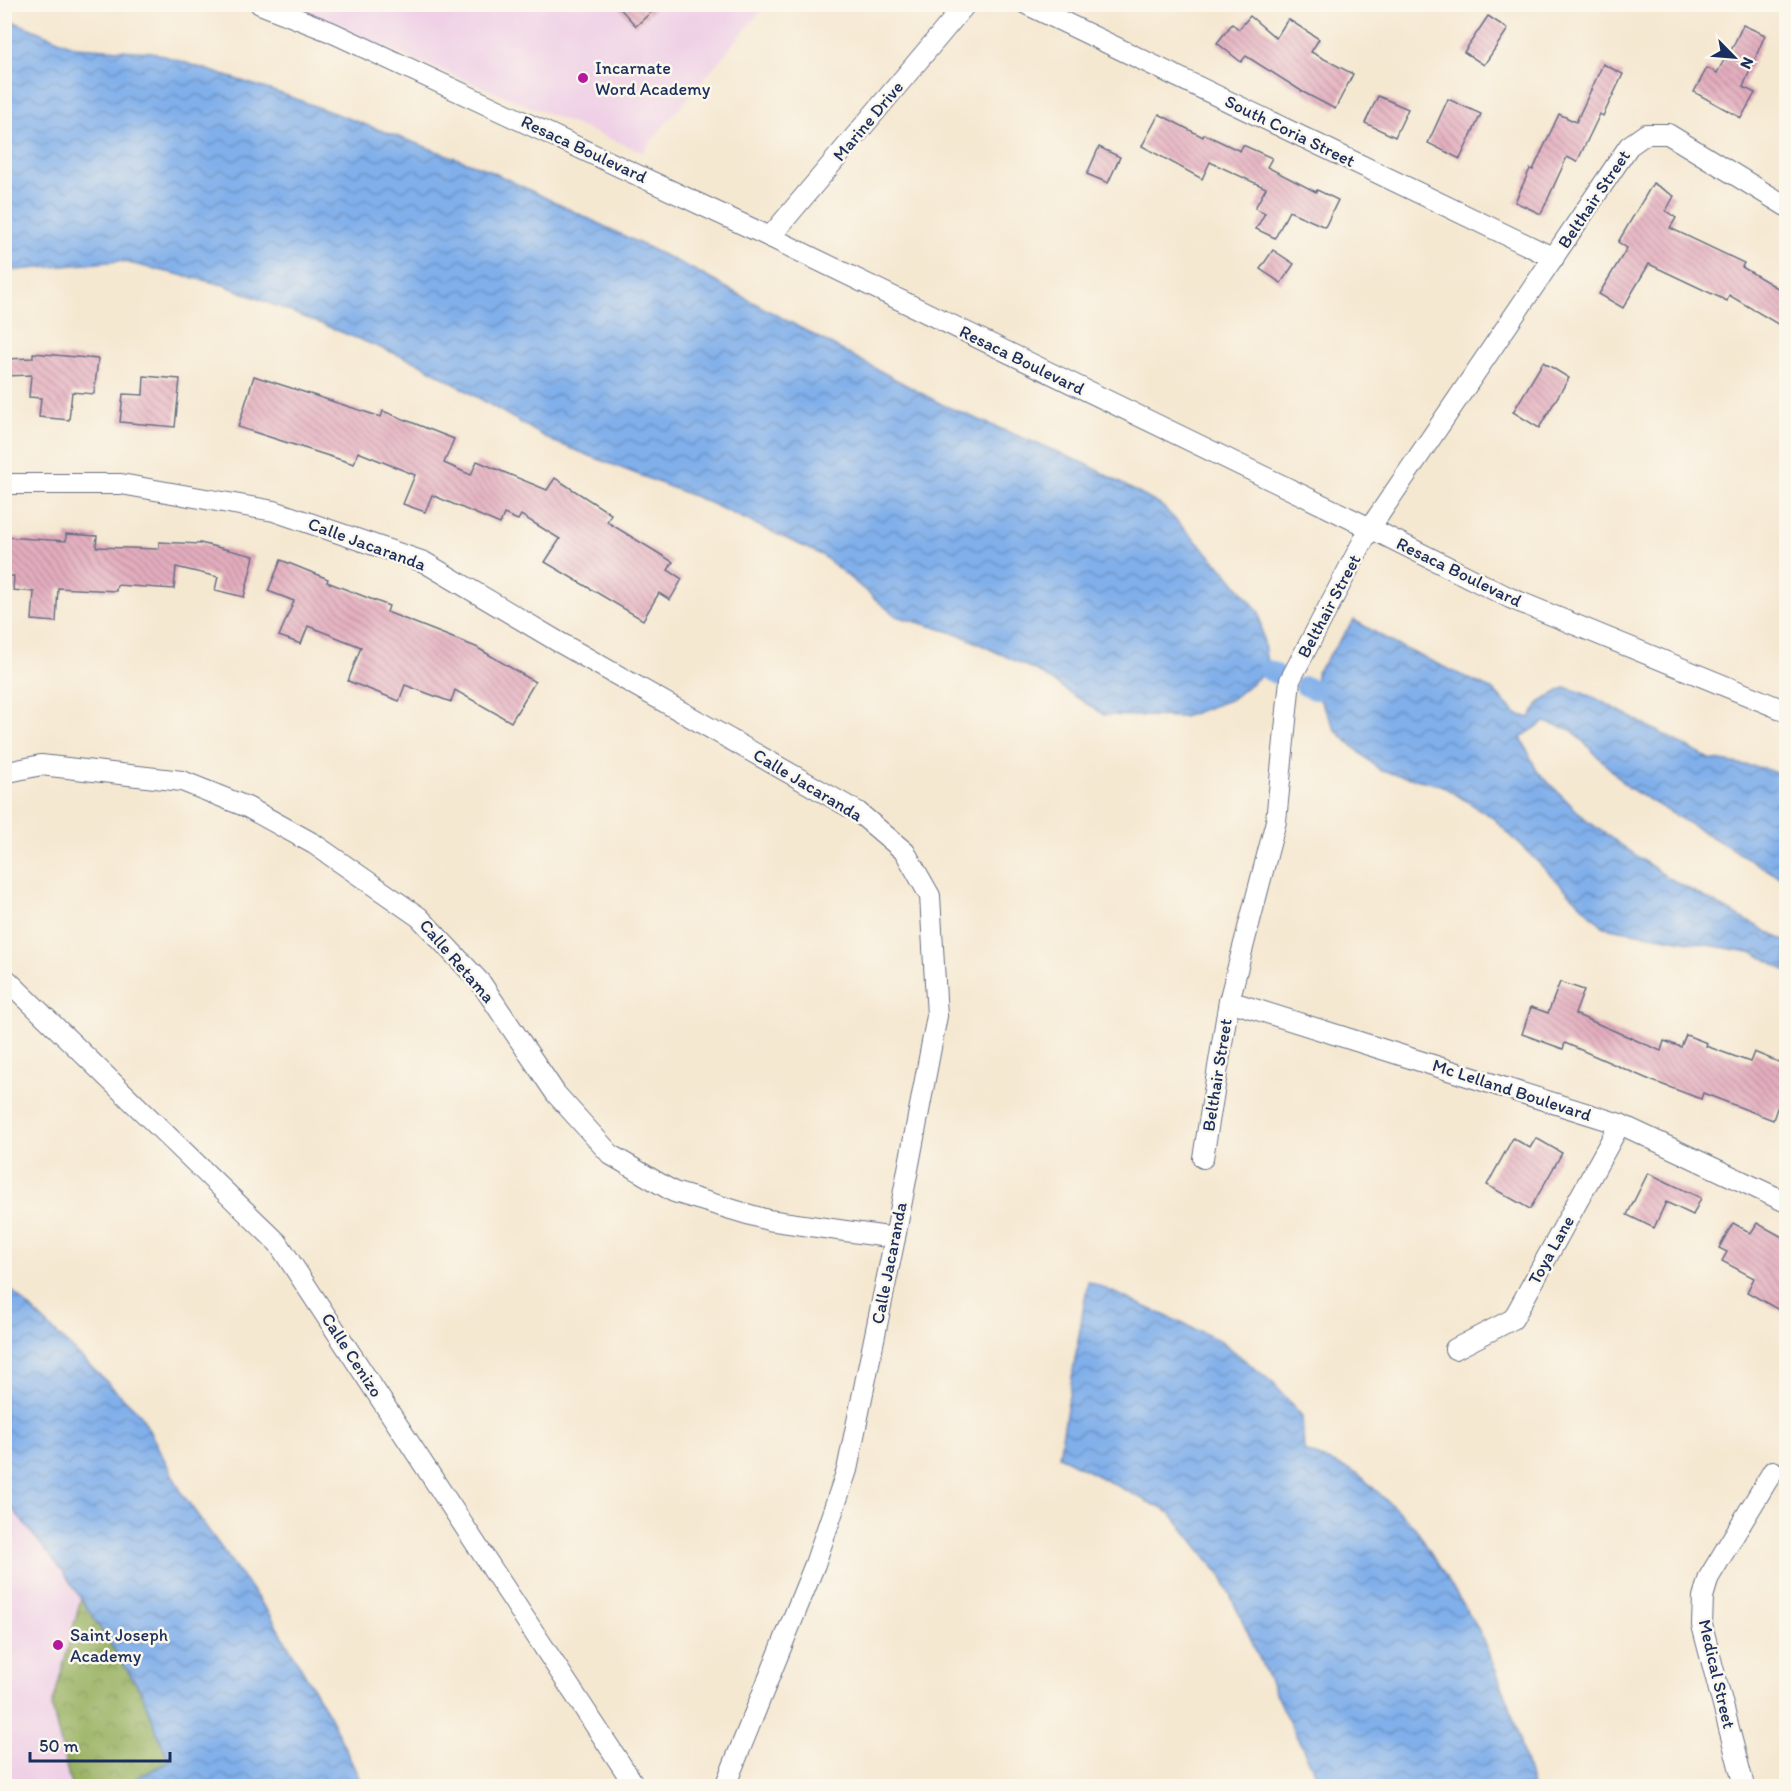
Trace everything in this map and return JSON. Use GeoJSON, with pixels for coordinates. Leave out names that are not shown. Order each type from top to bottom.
{"type":"FeatureCollection","features":[{"type":"Feature","properties":{"kind":"street","name":"Resaca Boulevard"},"geometry":{"type":"LineString","coordinates":[[260,4],[331,32],[770,237],[1510,598],[1786,711]]}},
{"type":"Feature","properties":{"kind":"street","name":"Marine Drive"},"geometry":{"type":"LineString","coordinates":[[770,237],[966,4]]}},
{"type":"Feature","properties":{"kind":"street","name":"South Coria Street"},"geometry":{"type":"LineString","coordinates":[[1026,4],[1554,258]]}},
{"type":"Feature","properties":{"kind":"street","name":"Belthair Street"},"geometry":{"type":"LineString","coordinates":[[1203,1158],[1229,1000],[1276,821],[1290,680],[1370,528],[1629,146],[1646,134],[1668,134],[1786,206]]}},
{"type":"Feature","properties":{"kind":"street","name":"Calle Jacaranda"},"geometry":{"type":"LineString","coordinates":[[4,484],[121,484],[274,511],[424,562],[557,641],[858,812],[905,852],[930,896],[937,1016],[895,1238],[847,1470],[815,1564],[725,1786]]}},
{"type":"Feature","properties":{"kind":"street","name":"Calle Retama"},"geometry":{"type":"LineString","coordinates":[[4,773],[40,765],[182,781],[248,807],[314,844],[419,917],[481,982],[556,1095],[611,1155],[674,1192],[716,1205],[768,1220],[895,1238]]}},
{"type":"Feature","properties":{"kind":"street","name":"Calle Cenizo"},"geometry":{"type":"LineString","coordinates":[[4,976],[278,1243],[635,1786]]}},
{"type":"Feature","properties":{"kind":"street","name":"Mc Lelland Boulevard"},"geometry":{"type":"LineString","coordinates":[[1229,1000],[1620,1124],[1786,1202]]}},
{"type":"Feature","properties":{"kind":"street","name":"Toya Lane"},"geometry":{"type":"LineString","coordinates":[[1455,1349],[1513,1319],[1620,1124]]}},
{"type":"Feature","properties":{"kind":"street","name":"Medical Street"},"geometry":{"type":"LineString","coordinates":[[1744,1786],[1702,1625],[1703,1597],[1709,1578],[1773,1472]]}},
{"type":"Feature","properties":{"kind":"shaded area","name":"Incarnate Word Academy"},"geometry":{"type":"Polygon","coordinates":[[[281,5],[766,5],[642,152],[281,5]]]}},
{"type":"Feature","properties":{"kind":"shaded area","name":"Saint Joseph Academy"},"geometry":{"type":"Polygon","coordinates":[[[4,1500],[65,1574],[141,1692],[121,1786],[5,1786],[4,1500]]]}},
{"type":"Feature","properties":{"kind":"green space"},"geometry":{"type":"Polygon","coordinates":[[[81,1598],[141,1692],[169,1762],[121,1786],[71,1786],[52,1707],[81,1598]]]}},
{"type":"Feature","properties":{"kind":"water"},"geometry":{"type":"Polygon","coordinates":[[[5,18],[75,47],[152,52],[285,95],[488,170],[690,268],[943,405],[1086,464],[1162,506],[1229,575],[1259,612],[1268,670],[1232,699],[1183,717],[1104,715],[1037,671],[958,634],[896,616],[822,555],[701,499],[552,441],[421,364],[224,285],[120,261],[5,271],[5,18]]]}},
{"type":"Feature","properties":{"kind":"water"},"geometry":{"type":"Polygon","coordinates":[[[1354,620],[1395,644],[1493,690],[1516,714],[1530,718],[1540,702],[1566,687],[1595,698],[1709,759],[1763,768],[1786,777],[1786,881],[1629,788],[1572,730],[1544,722],[1521,737],[1537,771],[1587,821],[1667,877],[1786,942],[1786,971],[1755,953],[1604,927],[1492,817],[1441,785],[1381,771],[1336,731],[1315,690],[1316,674],[1354,620]]]}},
{"type":"Feature","properties":{"kind":"water"},"geometry":{"type":"Polygon","coordinates":[[[1088,1281],[1221,1341],[1273,1383],[1302,1416],[1304,1451],[1357,1473],[1414,1526],[1479,1630],[1509,1703],[1532,1786],[1322,1786],[1282,1708],[1222,1577],[1172,1514],[1059,1456],[1088,1281]]]}},
{"type":"Feature","properties":{"kind":"water"},"geometry":{"type":"Polygon","coordinates":[[[4,1283],[141,1415],[183,1495],[272,1618],[330,1717],[363,1786],[121,1786],[169,1762],[141,1691],[65,1574],[5,1500],[4,1283]]]}},
{"type":"Feature","properties":{"kind":"building"},"geometry":{"type":"Polygon","coordinates":[[[616,4],[660,4],[636,26],[616,4]]]}},
{"type":"Feature","properties":{"kind":"building"},"geometry":{"type":"Polygon","coordinates":[[[1250,16],[1276,38],[1288,19],[1319,39],[1311,52],[1353,74],[1335,109],[1246,56],[1241,62],[1217,43],[1232,24],[1239,29],[1250,16]]]}},
{"type":"Feature","properties":{"kind":"building"},"geometry":{"type":"Polygon","coordinates":[[[1488,16],[1508,29],[1484,65],[1464,52],[1488,16]]]}},
{"type":"Feature","properties":{"kind":"building"},"geometry":{"type":"Polygon","coordinates":[[[1743,25],[1765,35],[1743,87],[1755,93],[1741,118],[1694,92],[1707,68],[1717,73],[1724,60],[1726,61],[1743,25]]]}},
{"type":"Feature","properties":{"kind":"building"},"geometry":{"type":"Polygon","coordinates":[[[1603,64],[1623,74],[1603,116],[1600,114],[1577,162],[1567,157],[1541,214],[1515,202],[1559,114],[1576,122],[1603,64]]]}},
{"type":"Feature","properties":{"kind":"building"},"geometry":{"type":"Polygon","coordinates":[[[1378,96],[1408,109],[1395,137],[1365,123],[1378,96]]]}},
{"type":"Feature","properties":{"kind":"building"},"geometry":{"type":"Polygon","coordinates":[[[1448,99],[1481,114],[1460,159],[1428,143],[1448,99]]]}},
{"type":"Feature","properties":{"kind":"building"},"geometry":{"type":"Polygon","coordinates":[[[1159,114],[1203,137],[1204,134],[1240,151],[1243,145],[1272,158],[1267,167],[1316,192],[1317,190],[1338,200],[1325,227],[1289,211],[1275,238],[1256,229],[1265,213],[1255,208],[1266,188],[1210,162],[1202,179],[1142,146],[1159,114]]]}},
{"type":"Feature","properties":{"kind":"building"},"geometry":{"type":"Polygon","coordinates":[[[1099,147],[1120,157],[1108,183],[1087,174],[1099,147]]]}},
{"type":"Feature","properties":{"kind":"building"},"geometry":{"type":"Polygon","coordinates":[[[1653,183],[1674,196],[1666,211],[1676,218],[1670,228],[1744,263],[1742,267],[1786,293],[1786,329],[1729,295],[1727,301],[1649,264],[1623,308],[1599,294],[1627,248],[1618,242],[1653,183]]]}},
{"type":"Feature","properties":{"kind":"building"},"geometry":{"type":"Polygon","coordinates":[[[1273,250],[1294,264],[1281,283],[1260,269],[1273,250]]]}},
{"type":"Feature","properties":{"kind":"building"},"geometry":{"type":"Polygon","coordinates":[[[33,353],[98,359],[94,394],[72,392],[69,420],[39,417],[41,398],[29,397],[31,375],[4,376],[4,359],[33,358],[33,353]]]}},
{"type":"Feature","properties":{"kind":"building"},"geometry":{"type":"Polygon","coordinates":[[[1543,362],[1569,378],[1539,428],[1513,412],[1543,362]]]}},
{"type":"Feature","properties":{"kind":"building"},"geometry":{"type":"Polygon","coordinates":[[[144,376],[180,379],[175,427],[120,422],[123,394],[143,395],[144,376]]]}},
{"type":"Feature","properties":{"kind":"building"},"geometry":{"type":"Polygon","coordinates":[[[254,376],[381,417],[383,411],[454,439],[444,463],[471,475],[477,461],[547,490],[555,478],[611,514],[607,522],[673,562],[668,570],[682,579],[670,600],[659,593],[643,620],[545,562],[560,539],[521,515],[518,520],[504,514],[500,524],[432,495],[425,512],[403,504],[415,475],[358,452],[354,464],[238,427],[254,376]]]}},
{"type":"Feature","properties":{"kind":"building"},"geometry":{"type":"Polygon","coordinates":[[[66,534],[97,536],[96,547],[159,549],[159,542],[200,543],[254,556],[244,597],[215,590],[218,577],[176,567],[174,589],[117,585],[116,591],[58,588],[56,622],[32,620],[34,592],[13,590],[14,576],[4,576],[4,537],[66,541],[66,534]]]}},
{"type":"Feature","properties":{"kind":"building"},"geometry":{"type":"Polygon","coordinates":[[[281,560],[328,579],[327,582],[389,606],[387,612],[476,647],[535,682],[511,722],[455,690],[451,702],[405,685],[399,701],[348,681],[361,647],[308,626],[301,644],[279,636],[294,601],[268,591],[281,560]]]}},
{"type":"Feature","properties":{"kind":"building"},"geometry":{"type":"Polygon","coordinates":[[[1560,982],[1584,990],[1575,1014],[1661,1051],[1664,1041],[1681,1047],[1686,1035],[1707,1043],[1706,1046],[1750,1062],[1754,1052],[1786,1065],[1786,1112],[1777,1108],[1773,1120],[1703,1093],[1701,1099],[1650,1080],[1565,1043],[1563,1049],[1522,1034],[1531,1007],[1548,1013],[1560,982]]]}},
{"type":"Feature","properties":{"kind":"building"},"geometry":{"type":"Polygon","coordinates":[[[1513,1138],[1530,1148],[1536,1138],[1562,1153],[1530,1209],[1487,1185],[1513,1138]]]}},
{"type":"Feature","properties":{"kind":"building"},"geometry":{"type":"Polygon","coordinates":[[[1648,1173],[1701,1198],[1693,1215],[1666,1202],[1654,1228],[1627,1215],[1648,1173]]]}},
{"type":"Feature","properties":{"kind":"building"},"geometry":{"type":"Polygon","coordinates":[[[1733,1223],[1751,1233],[1757,1223],[1786,1239],[1786,1314],[1747,1292],[1754,1278],[1722,1261],[1727,1252],[1719,1248],[1733,1223]]]}},
{"type":"Feature","properties":{"kind":"waterway"},"geometry":{"type":"LineString","coordinates":[[1268,670],[1276,674]]}},
{"type":"Feature","properties":{"kind":"waterway"},"geometry":{"type":"LineString","coordinates":[[1305,686],[1315,690]]}},
{"type":"Feature","properties":{"kind":"place","name":"Incarnate Word Academy"},"geometry":{"type":"Point","coordinates":[583,78]}},
{"type":"Feature","properties":{"kind":"place","name":"Saint Joseph Academy"},"geometry":{"type":"Point","coordinates":[58,1645]}}]}
